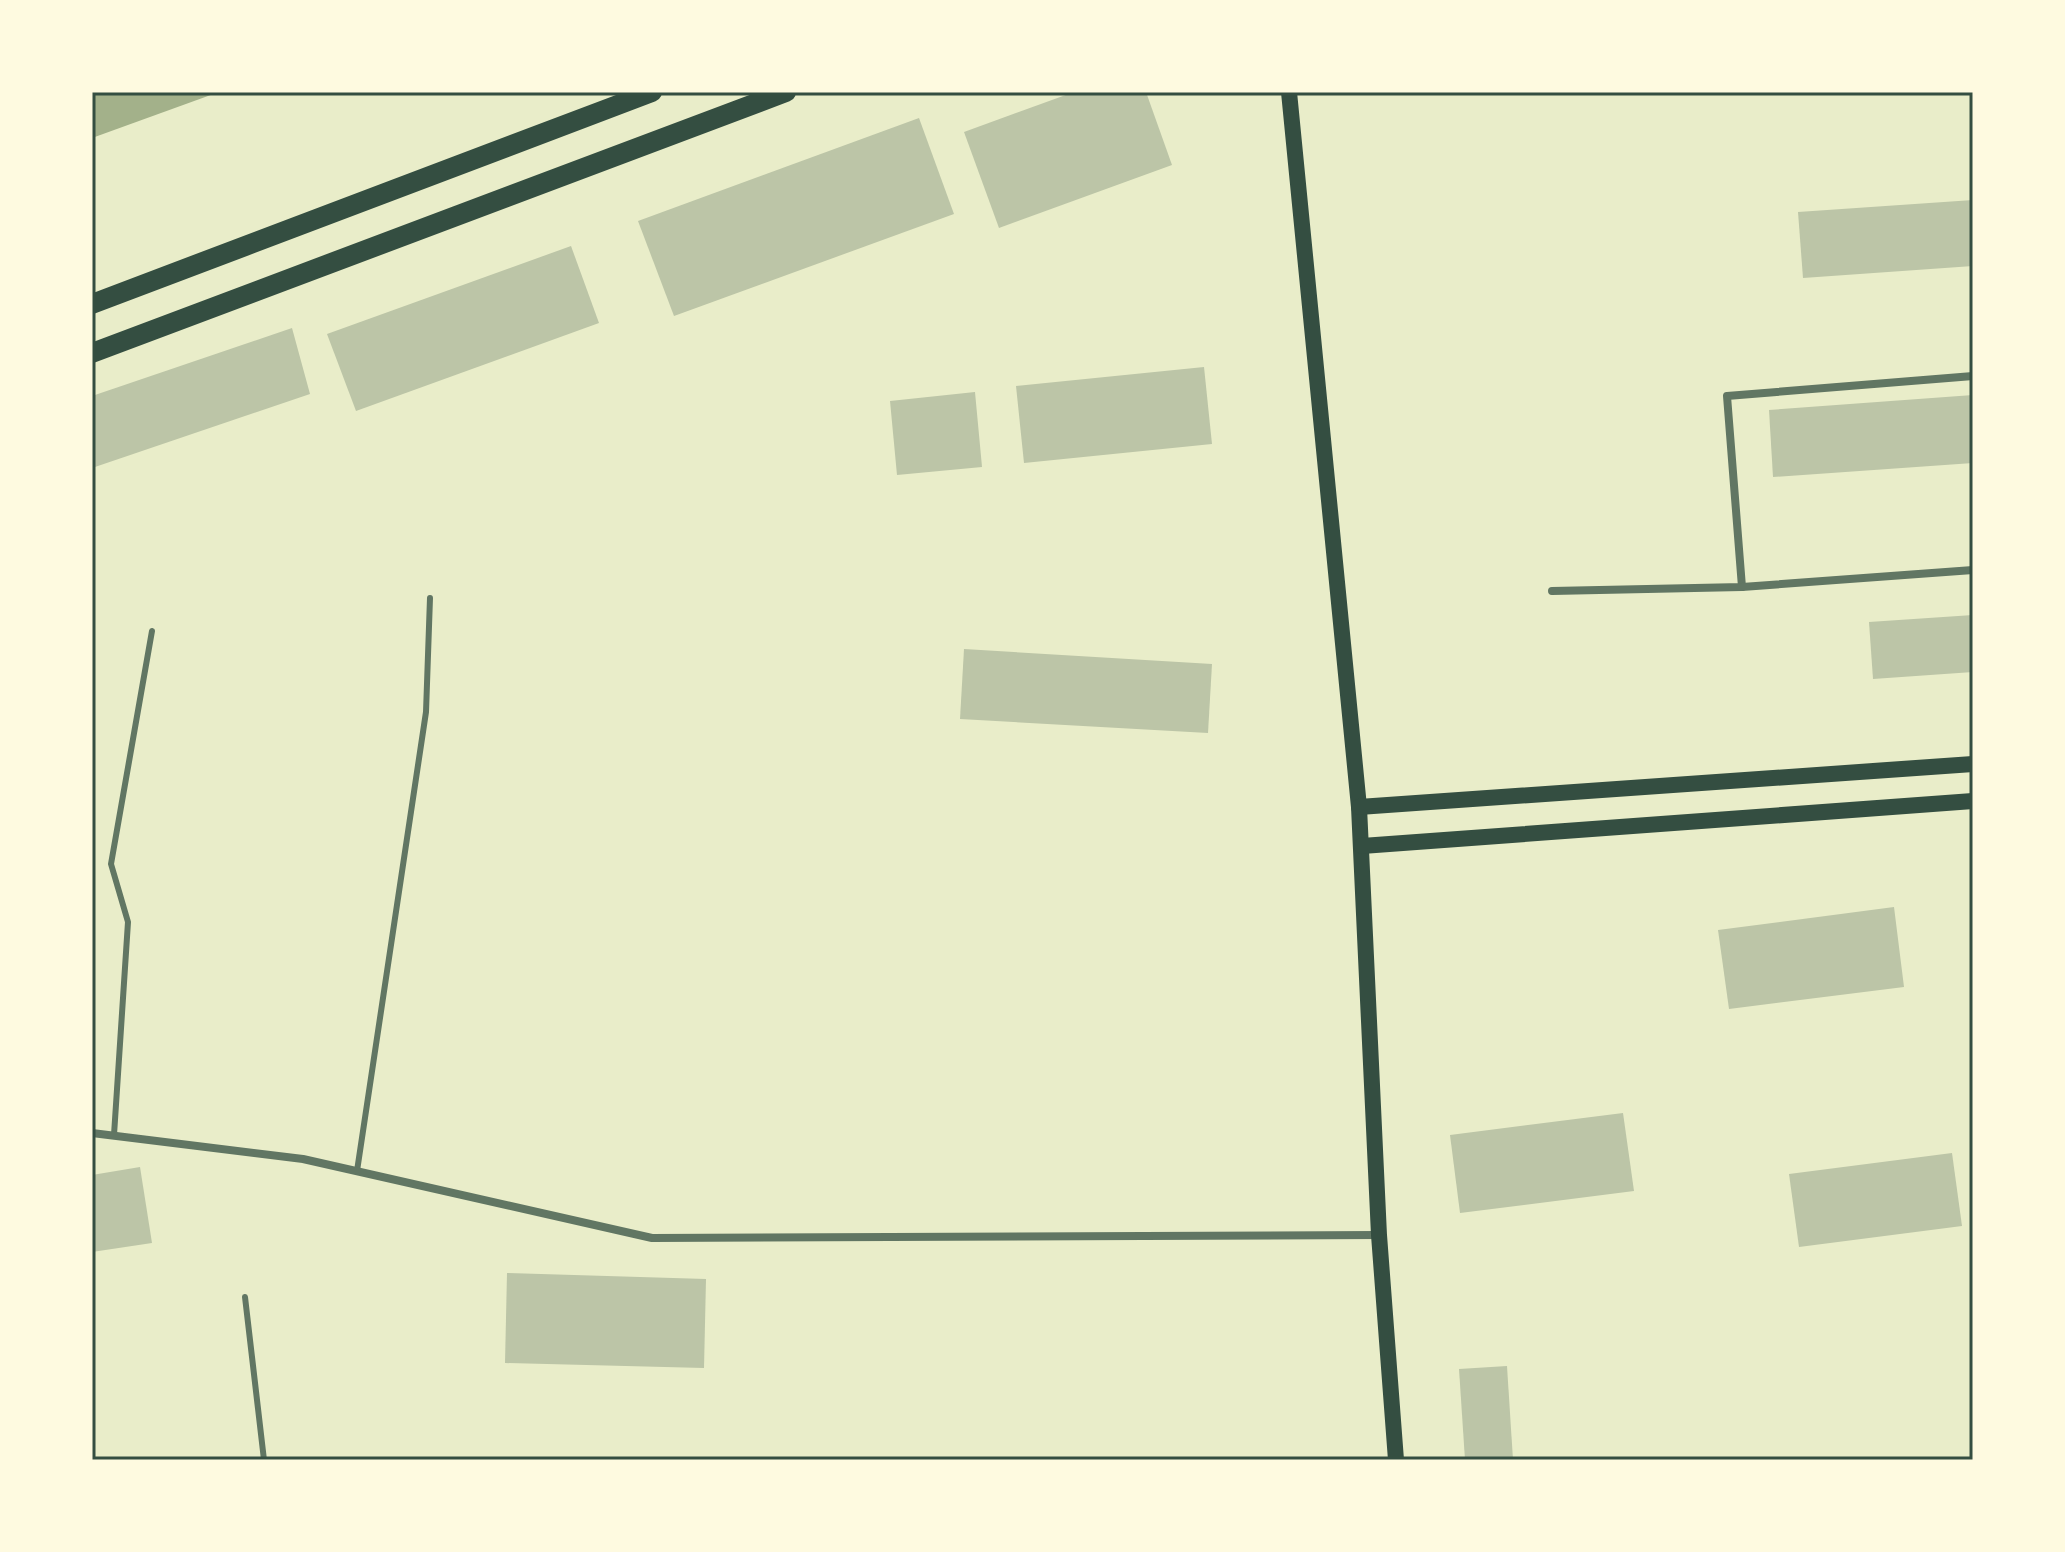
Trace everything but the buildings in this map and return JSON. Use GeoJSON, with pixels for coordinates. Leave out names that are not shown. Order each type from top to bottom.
{"type":"FeatureCollection","features":[{"type":"Feature","properties":{"kind":"main road"},"geometry":{"type":"LineString","coordinates":[[92,304],[652,92]]}},
{"type":"Feature","properties":{"kind":"main road"},"geometry":{"type":"LineString","coordinates":[[92,353],[786,92]]}},
{"type":"Feature","properties":{"kind":"main road"},"geometry":{"type":"LineString","coordinates":[[1289,92],[1359,807],[1379,1235],[1396,1460]]}},
{"type":"Feature","properties":{"kind":"main road"},"geometry":{"type":"LineString","coordinates":[[1359,807],[1973,764]]}},
{"type":"Feature","properties":{"kind":"main road"},"geometry":{"type":"LineString","coordinates":[[1362,846],[1973,801]]}},
{"type":"Feature","properties":{"kind":"street"},"geometry":{"type":"LineString","coordinates":[[1742,587],[1727,396],[1973,376]]}},
{"type":"Feature","properties":{"kind":"street"},"geometry":{"type":"LineString","coordinates":[[1552,591],[1742,587],[1973,570]]}},
{"type":"Feature","properties":{"kind":"street"},"geometry":{"type":"LineString","coordinates":[[92,1133],[303,1159],[652,1238],[1379,1235]]}},
{"type":"Feature","properties":{"kind":"lane"},"geometry":{"type":"LineString","coordinates":[[357,1171],[426,712],[430,598]]}},
{"type":"Feature","properties":{"kind":"lane"},"geometry":{"type":"LineString","coordinates":[[114,1135],[128,922],[111,864],[152,631]]}},
{"type":"Feature","properties":{"kind":"lane"},"geometry":{"type":"LineString","coordinates":[[245,1297],[264,1460]]}},
{"type":"Feature","properties":{"kind":"shaded area"},"geometry":{"type":"Polygon","coordinates":[[[92,92],[219,92],[92,138],[92,92]]]}}]}
